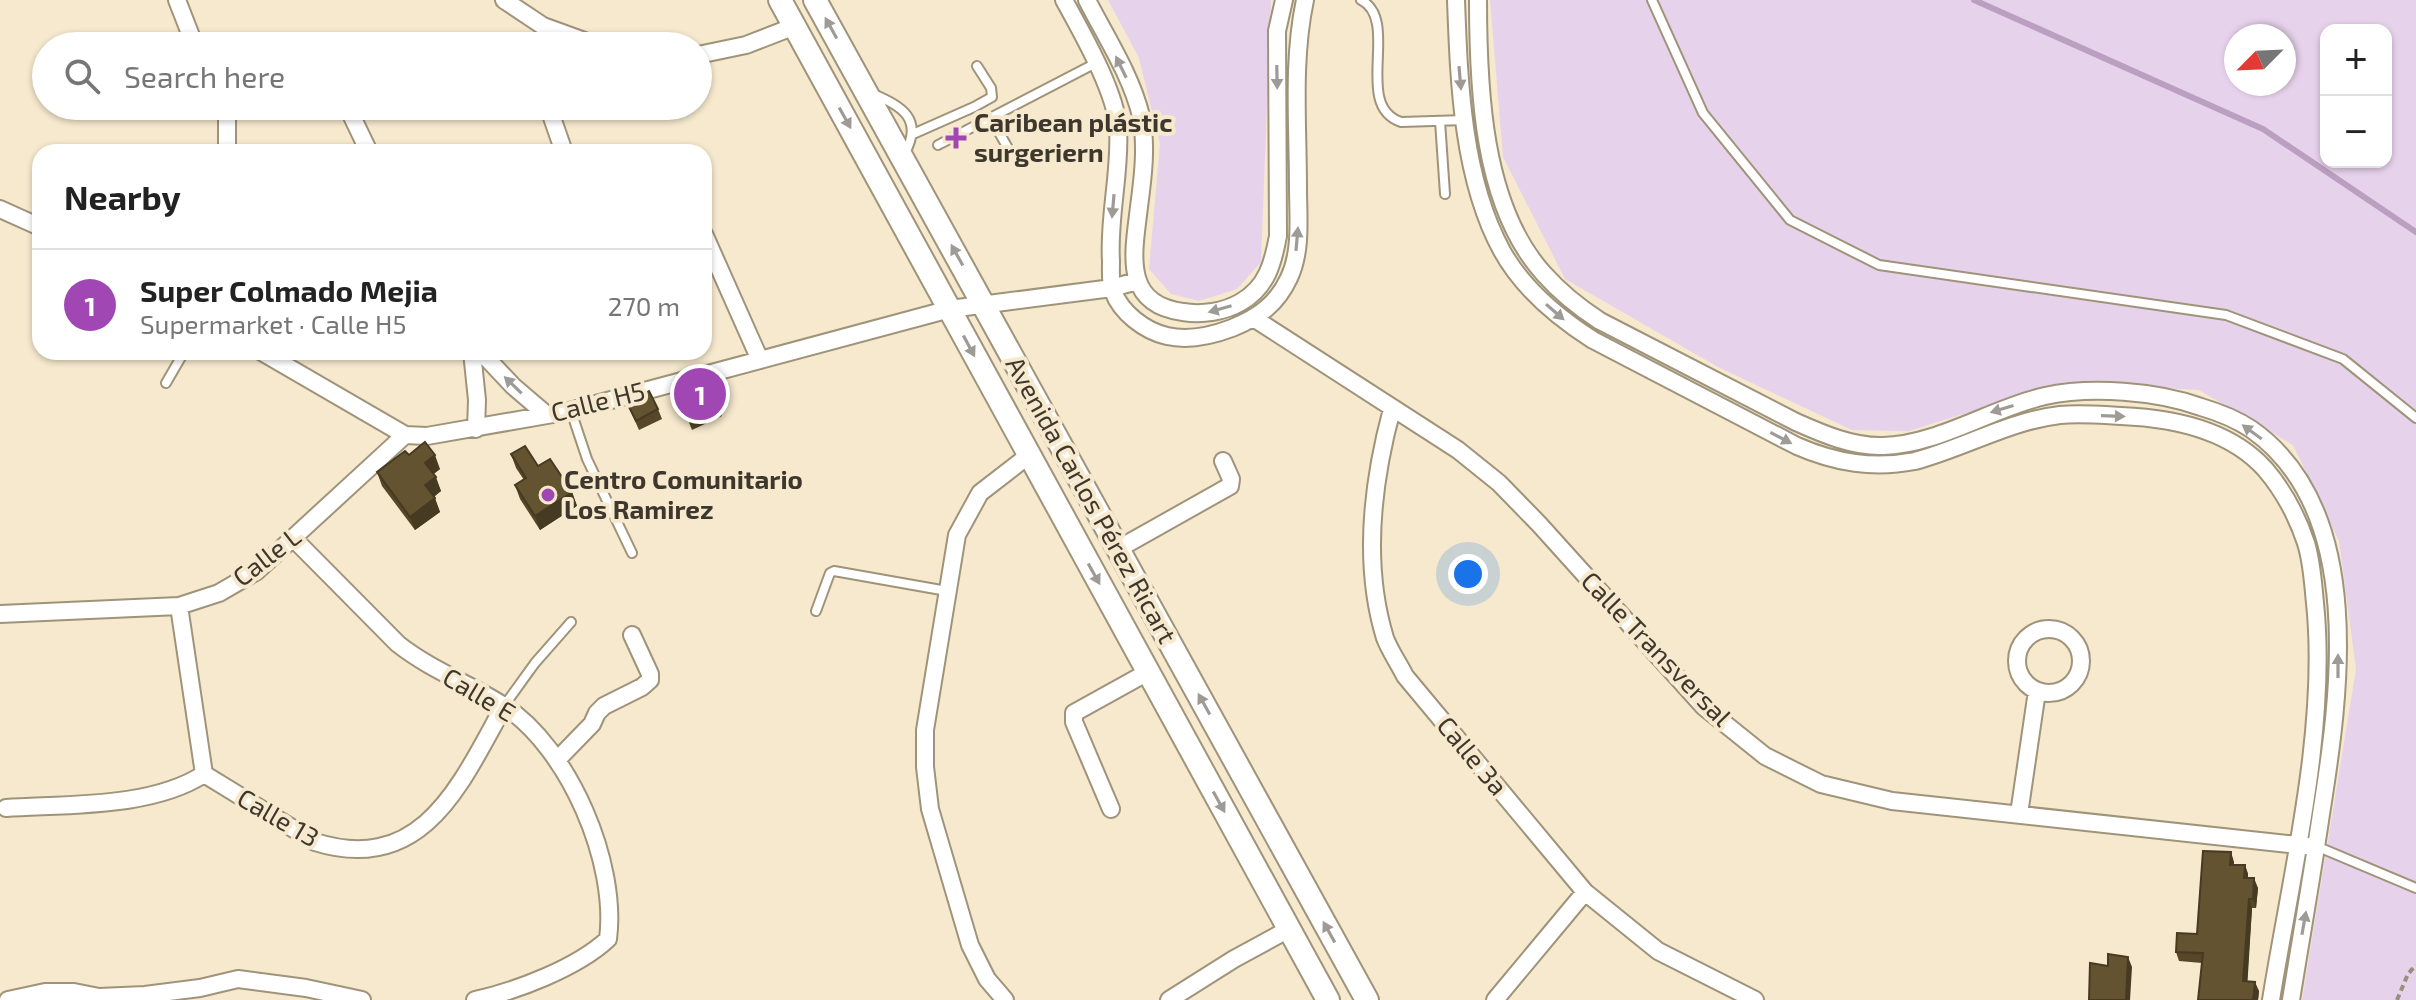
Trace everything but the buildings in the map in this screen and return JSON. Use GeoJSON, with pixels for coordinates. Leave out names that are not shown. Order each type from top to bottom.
{"type":"FeatureCollection","features":[{"type":"Feature","properties":{"kind":"main road","name":"Avenida Carlos Pérez Ricart"},"geometry":{"type":"LineString","coordinates":[[780,0],[1328,1000]]}},
{"type":"Feature","properties":{"kind":"main road","name":"Avenida Carlos Pérez Ricart"},"geometry":{"type":"LineString","coordinates":[[815,0],[1367,1000]]}},
{"type":"Feature","properties":{"kind":"street"},"geometry":{"type":"LineString","coordinates":[[177,0],[189,32]]}},
{"type":"Feature","properties":{"kind":"street"},"geometry":{"type":"LineString","coordinates":[[504,0],[557,32]]}},
{"type":"Feature","properties":{"kind":"street"},"geometry":{"type":"LineString","coordinates":[[1064,0],[1096,63],[1118,127],[1110,243],[1112,288],[1129,315],[1162,335],[1178,339],[1200,338],[1255,319],[1271,306],[1291,275],[1298,227],[1297,66],[1305,0]]}},
{"type":"Feature","properties":{"kind":"street"},"geometry":{"type":"LineString","coordinates":[[1087,0],[1133,91],[1141,116],[1143,176],[1133,258],[1137,281],[1153,302],[1169,311],[1195,314],[1217,312],[1241,302],[1262,286],[1272,266],[1278,236],[1277,31],[1284,0]]}},
{"type":"Feature","properties":{"kind":"street"},"geometry":{"type":"LineString","coordinates":[[1456,0],[1465,120],[1490,225],[1503,252],[1534,293],[1574,328],[1593,340],[1818,455],[1855,464],[1895,465],[1936,456],[2039,419],[2092,415],[2175,421],[2198,428],[2245,450],[2264,468],[2288,502],[2306,544],[2316,616],[2317,700],[2298,845],[2271,1000]]}},
{"type":"Feature","properties":{"kind":"street"},"geometry":{"type":"LineString","coordinates":[[1478,0],[1480,80],[1486,131],[1511,222],[1543,273],[1580,308],[1600,321],[1823,434],[1858,444],[1883,446],[1909,443],[1991,412],[2047,396],[2116,392],[2183,400],[2218,412],[2251,429],[2291,470],[2309,497],[2319,521],[2333,580],[2338,632],[2337,688],[2330,759],[2291,1000]]}},
{"type":"Feature","properties":{"kind":"street"},"geometry":{"type":"LineString","coordinates":[[712,54],[746,45],[795,26]]}},
{"type":"Feature","properties":{"kind":"street"},"geometry":{"type":"LineString","coordinates":[[227,120],[227,144]]}},
{"type":"Feature","properties":{"kind":"street"},"geometry":{"type":"LineString","coordinates":[[354,120],[365,144]]}},
{"type":"Feature","properties":{"kind":"street"},"geometry":{"type":"LineString","coordinates":[[553,120],[561,144]]}},
{"type":"Feature","properties":{"kind":"street"},"geometry":{"type":"LineString","coordinates":[[0,209],[32,223]]}},
{"type":"Feature","properties":{"kind":"street"},"geometry":{"type":"LineString","coordinates":[[712,252],[760,360]]}},
{"type":"Feature","properties":{"kind":"street"},"geometry":{"type":"LineString","coordinates":[[1272,266],[1291,275]]}},
{"type":"Feature","properties":{"kind":"street","name":"Calle H5"},"geometry":{"type":"LineString","coordinates":[[405,435],[427,436],[476,429],[570,411],[950,309],[1112,288],[1137,281]]}},
{"type":"Feature","properties":{"kind":"street","name":"Calle Transversal"},"geometry":{"type":"LineString","coordinates":[[1255,319],[1458,450],[1499,483],[1704,707],[1765,756],[1821,784],[1892,801],[2316,846]]}},
{"type":"Feature","properties":{"kind":"street"},"geometry":{"type":"LineString","coordinates":[[276,360],[405,435]]}},
{"type":"Feature","properties":{"kind":"street"},"geometry":{"type":"LineString","coordinates":[[473,360],[476,429]]}},
{"type":"Feature","properties":{"kind":"street"},"geometry":{"type":"LineString","coordinates":[[489,360],[547,415]]}},
{"type":"Feature","properties":{"kind":"street","name":"Calle 3a"},"geometry":{"type":"LineString","coordinates":[[1392,409],[1378,460],[1372,518],[1378,606],[1386,641],[1405,676],[1585,892],[1658,951],[1744,998]]}},
{"type":"Feature","properties":{"kind":"street"},"geometry":{"type":"LineString","coordinates":[[1818,455],[1823,434]]}},
{"type":"Feature","properties":{"kind":"street","name":"Calle L"},"geometry":{"type":"LineString","coordinates":[[0,614],[179,606],[219,593],[257,571],[405,435]]}},
{"type":"Feature","properties":{"kind":"street"},"geometry":{"type":"LineString","coordinates":[[1005,1000],[987,979],[970,945],[930,809],[925,730],[957,535],[980,493],[1029,455]]}},
{"type":"Feature","properties":{"kind":"street"},"geometry":{"type":"LineString","coordinates":[[1118,549],[1230,486],[1231,479],[1223,461]]}},
{"type":"Feature","properties":{"kind":"street","name":"Calle E"},"geometry":{"type":"LineString","coordinates":[[293,538],[398,644],[415,657],[504,706],[531,726],[557,760],[582,807],[604,868],[610,904],[608,939],[592,954],[540,978],[475,1000]]}},
{"type":"Feature","properties":{"kind":"street"},"geometry":{"type":"LineString","coordinates":[[6,808],[135,799],[167,792],[204,774],[179,606]]}},
{"type":"Feature","properties":{"kind":"street"},"geometry":{"type":"LineString","coordinates":[[2037,631],[2059,631],[2076,643],[2081,663],[2079,673],[2066,688],[2047,693],[2037,691],[2020,677],[2017,655],[2021,645],[2037,631]]}},
{"type":"Feature","properties":{"kind":"street"},"geometry":{"type":"LineString","coordinates":[[557,760],[592,724],[604,706],[650,680],[632,635]]}},
{"type":"Feature","properties":{"kind":"street"},"geometry":{"type":"LineString","coordinates":[[1111,809],[1074,722],[1074,713],[1148,672]]}},
{"type":"Feature","properties":{"kind":"street"},"geometry":{"type":"LineString","coordinates":[[2019,814],[2037,691]]}},
{"type":"Feature","properties":{"kind":"street","name":"Calle 13"},"geometry":{"type":"LineString","coordinates":[[204,774],[315,842],[332,848],[370,848],[400,840],[424,828],[457,790],[504,706]]}},
{"type":"Feature","properties":{"kind":"street"},"geometry":{"type":"LineString","coordinates":[[1495,1000],[1585,892]]}},
{"type":"Feature","properties":{"kind":"street"},"geometry":{"type":"LineString","coordinates":[[1169,1000],[1289,929]]}},
{"type":"Feature","properties":{"kind":"street"},"geometry":{"type":"LineString","coordinates":[[8,1000],[45,992],[74,992],[99,997],[145,995],[200,988],[238,979],[306,988],[362,1000]]}},
{"type":"Feature","properties":{"kind":"lane"},"geometry":{"type":"LineString","coordinates":[[1361,0],[1369,4],[1377,19],[1378,83],[1384,110],[1394,120],[1401,122],[1465,120]]}},
{"type":"Feature","properties":{"kind":"lane"},"geometry":{"type":"LineString","coordinates":[[1652,0],[1703,113],[1790,220],[1879,265],[2226,315],[2343,359],[2416,418]]}},
{"type":"Feature","properties":{"kind":"lane"},"geometry":{"type":"LineString","coordinates":[[938,145],[1096,63]]}},
{"type":"Feature","properties":{"kind":"lane"},"geometry":{"type":"LineString","coordinates":[[913,134],[992,97],[991,88],[977,66]]}},
{"type":"Feature","properties":{"kind":"lane"},"geometry":{"type":"LineString","coordinates":[[866,91],[896,103],[912,124],[913,134],[903,158]]}},
{"type":"Feature","properties":{"kind":"lane"},"geometry":{"type":"LineString","coordinates":[[991,118],[1014,159]]}},
{"type":"Feature","properties":{"kind":"lane"},"geometry":{"type":"LineString","coordinates":[[1440,121],[1445,194]]}},
{"type":"Feature","properties":{"kind":"lane"},"geometry":{"type":"LineString","coordinates":[[166,383],[179,360]]}},
{"type":"Feature","properties":{"kind":"lane"},"geometry":{"type":"LineString","coordinates":[[570,411],[587,459],[632,553]]}},
{"type":"Feature","properties":{"kind":"lane"},"geometry":{"type":"LineString","coordinates":[[816,611],[830,573],[834,571],[947,591]]}},
{"type":"Feature","properties":{"kind":"lane"},"geometry":{"type":"LineString","coordinates":[[504,706],[535,663],[571,622]]}},
{"type":"Feature","properties":{"kind":"lane"},"geometry":{"type":"LineString","coordinates":[[2316,846],[2416,888]]}},
{"type":"Feature","properties":{"kind":"path"},"geometry":{"type":"LineString","coordinates":[[2397,1000],[2408,974],[2416,965]]}},
{"type":"Feature","properties":{"kind":"shaded area"},"geometry":{"type":"Polygon","coordinates":[[[1108,0],[1271,0],[1261,262],[1237,289],[1199,301],[1171,294],[1149,269],[1160,144],[1139,58],[1108,0]]]}},
{"type":"Feature","properties":{"kind":"shaded area"},"geometry":{"type":"Polygon","coordinates":[[[1490,0],[2416,0],[2416,1000],[2302,1000],[2356,669],[2339,541],[2293,445],[2199,390],[2065,382],[1909,431],[1852,430],[1718,367],[1565,279],[1503,157],[1490,0]]]}},
{"type":"Feature","properties":{"kind":"waterway"},"geometry":{"type":"LineString","coordinates":[[1974,0],[2263,129],[2416,232]]}},
{"type":"Feature","properties":{"kind":"place","name":"Caribean plástic surgeriern"},"geometry":{"type":"Point","coordinates":[956,138]}},
{"type":"Feature","properties":{"kind":"place","name":"Super Colmado Mejia"},"geometry":{"type":"Point","coordinates":[700,394]}},
{"type":"Feature","properties":{"kind":"place","name":"Centro Comunitario Los Ramirez"},"geometry":{"type":"Point","coordinates":[548,495]}}]}
